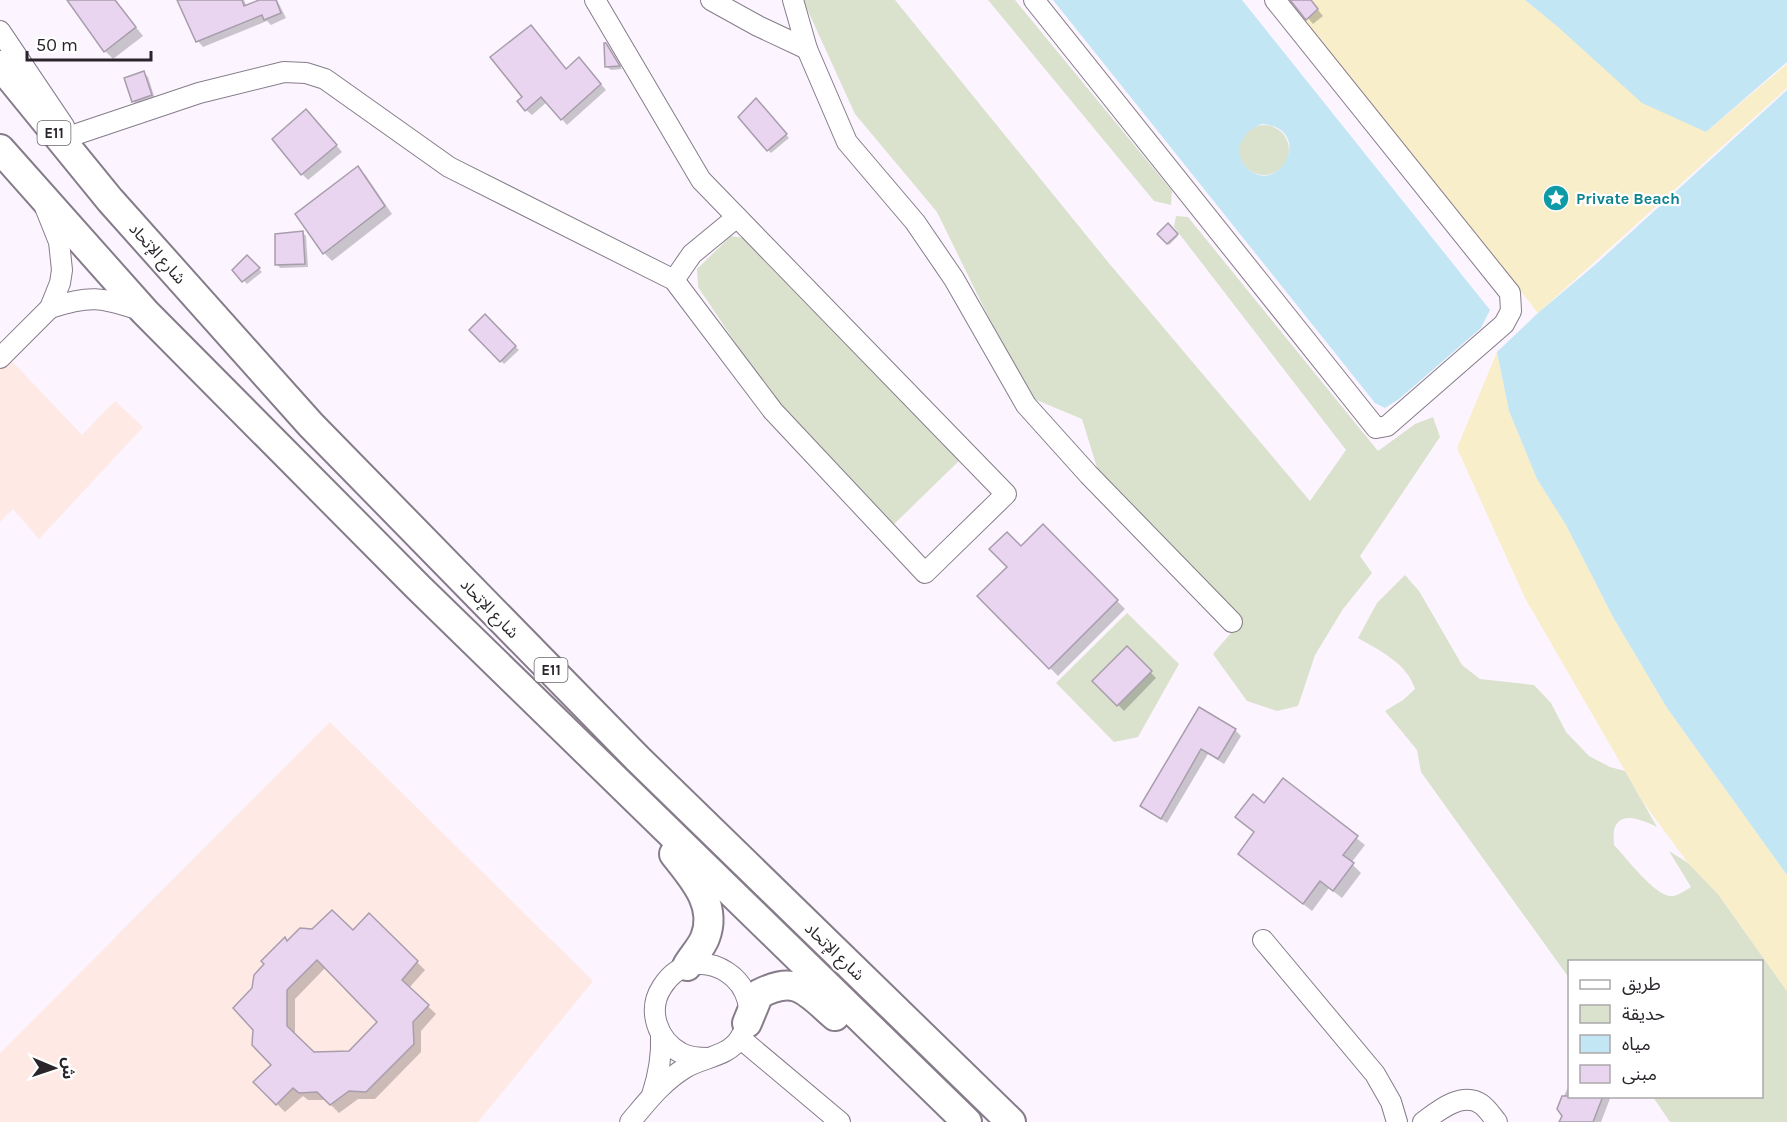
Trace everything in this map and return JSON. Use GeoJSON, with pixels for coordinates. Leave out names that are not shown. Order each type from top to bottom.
{"type":"FeatureCollection","features":[{"type":"Feature","properties":{"kind":"highway","name":"شارع الإتحاد"},"geometry":{"type":"LineString","coordinates":[[0,64],[110,200],[311,425],[638,759],[1011,1122]]}},
{"type":"Feature","properties":{"kind":"highway","name":"شارع الإتحاد"},"geometry":{"type":"LineString","coordinates":[[0,149],[145,312],[418,586],[966,1122]]}},
{"type":"Feature","properties":{"kind":"highway"},"geometry":{"type":"LineString","coordinates":[[620,783],[692,877],[706,900],[709,919],[705,939],[687,966]]}},
{"type":"Feature","properties":{"kind":"highway"},"geometry":{"type":"LineString","coordinates":[[744,1031],[759,994],[776,985],[793,985],[808,993],[916,1085],[966,1122]]}},
{"type":"Feature","properties":{"kind":"street"},"geometry":{"type":"LineString","coordinates":[[71,136],[199,93],[284,72],[306,73],[325,79],[449,167],[674,280],[773,411],[925,573],[1006,494],[701,180],[595,0]]}},
{"type":"Feature","properties":{"kind":"street"},"geometry":{"type":"LineString","coordinates":[[711,0],[807,49]]}},
{"type":"Feature","properties":{"kind":"street"},"geometry":{"type":"LineString","coordinates":[[793,0],[807,49],[847,141],[915,222],[954,279],[1026,405],[1089,475],[1232,622]]}},
{"type":"Feature","properties":{"kind":"street"},"geometry":{"type":"LineString","coordinates":[[1034,0],[1376,428],[1387,426],[1503,324],[1511,311],[1510,293],[1275,0]]}},
{"type":"Feature","properties":{"kind":"street"},"geometry":{"type":"LineString","coordinates":[[0,31],[71,136],[110,200]]}},
{"type":"Feature","properties":{"kind":"street"},"geometry":{"type":"LineString","coordinates":[[0,358],[50,308],[60,283],[62,256],[59,242],[39,191]]}},
{"type":"Feature","properties":{"kind":"street"},"geometry":{"type":"LineString","coordinates":[[674,280],[692,254],[737,217]]}},
{"type":"Feature","properties":{"kind":"street"},"geometry":{"type":"LineString","coordinates":[[50,308],[77,299],[95,298],[113,301],[145,312]]}},
{"type":"Feature","properties":{"kind":"street"},"geometry":{"type":"LineString","coordinates":[[1263,940],[1376,1074],[1391,1102],[1397,1122]]}},
{"type":"Feature","properties":{"kind":"street"},"geometry":{"type":"LineString","coordinates":[[630,1122],[652,1095],[669,1079],[687,1067],[720,1054],[731,1048],[744,1031],[749,1008],[745,992],[737,979],[725,969],[710,964],[694,964],[680,969],[667,979],[658,993],[655,1021],[661,1034],[670,1045],[682,1054],[694,1058],[708,1058]]}},
{"type":"Feature","properties":{"kind":"street"},"geometry":{"type":"LineString","coordinates":[[744,1031],[840,1122]]}},
{"type":"Feature","properties":{"kind":"street"},"geometry":{"type":"LineString","coordinates":[[652,1095],[659,1075],[662,1055],[661,1034]]}},
{"type":"Feature","properties":{"kind":"street"},"geometry":{"type":"LineString","coordinates":[[1423,1122],[1453,1103],[1472,1100],[1482,1104],[1497,1122]]}},
{"type":"Feature","properties":{"kind":"shaded area"},"geometry":{"type":"Polygon","coordinates":[[[7,356],[82,435],[115,401],[143,427],[39,539],[13,509],[0,522],[0,364],[7,356]]]}},
{"type":"Feature","properties":{"kind":"shaded area"},"geometry":{"type":"Polygon","coordinates":[[[330,722],[593,981],[478,1122],[0,1122],[0,1053],[330,722]]]}},
{"type":"Feature","properties":{"kind":"green space"},"geometry":{"type":"Polygon","coordinates":[[[803,0],[895,0],[1108,262],[1310,501],[1346,450],[1174,227],[1176,216],[1188,217],[1378,451],[1415,424],[1433,417],[1440,437],[1360,556],[1372,573],[1343,609],[1315,655],[1298,706],[1277,711],[1247,701],[1213,654],[1242,620],[1099,474],[1082,419],[1027,396],[937,212],[855,114],[803,0]]]}},
{"type":"Feature","properties":{"kind":"green space"},"geometry":{"type":"Polygon","coordinates":[[[988,0],[1015,0],[1172,191],[1171,205],[1154,201],[988,0]]]}},
{"type":"Feature","properties":{"kind":"green space"},"geometry":{"type":"Polygon","coordinates":[[[1259,125],[1269,125],[1282,132],[1289,145],[1289,155],[1282,168],[1269,175],[1259,175],[1250,171],[1243,164],[1239,155],[1239,145],[1243,136],[1250,129],[1259,125]]]}},
{"type":"Feature","properties":{"kind":"green space"},"geometry":{"type":"Polygon","coordinates":[[[731,236],[757,240],[964,456],[887,531],[771,396],[698,287],[697,269],[731,236]]]}},
{"type":"Feature","properties":{"kind":"green space"},"geometry":{"type":"Polygon","coordinates":[[[1405,575],[1419,591],[1462,665],[1480,679],[1534,685],[1551,703],[1566,732],[1589,756],[1610,767],[1625,771],[1657,827],[1633,818],[1621,820],[1614,830],[1614,845],[1651,885],[1667,895],[1674,896],[1691,887],[1669,851],[1688,863],[1718,894],[1787,991],[1787,1122],[1670,1122],[1654,1098],[1763,1098],[1763,960],[1568,960],[1568,977],[1421,772],[1417,750],[1385,711],[1415,689],[1406,672],[1399,665],[1358,638],[1377,603],[1405,575]]]}},
{"type":"Feature","properties":{"kind":"green space"},"geometry":{"type":"Polygon","coordinates":[[[1127,613],[1179,664],[1138,737],[1114,742],[1056,683],[1127,613]]]}},
{"type":"Feature","properties":{"kind":"sand","name":"Private Beach"},"geometry":{"type":"Polygon","coordinates":[[[1287,0],[1525,0],[1558,27],[1706,132],[1787,64],[1787,88],[1538,313],[1287,0]]]}},
{"type":"Feature","properties":{"kind":"sand"},"geometry":{"type":"Polygon","coordinates":[[[1497,352],[1509,411],[1537,479],[1566,525],[1613,617],[1667,708],[1787,875],[1787,991],[1718,894],[1688,863],[1643,802],[1525,598],[1457,448],[1497,352]]]}},
{"type":"Feature","properties":{"kind":"water"},"geometry":{"type":"Polygon","coordinates":[[[1053,0],[1242,0],[1490,310],[1481,328],[1399,399],[1385,408],[1375,403],[1053,0]],[[1262,124],[1250,131],[1242,141],[1240,154],[1242,161],[1246,167],[1258,175],[1270,175],[1280,169],[1287,159],[1289,148],[1287,137],[1278,128],[1262,124]]]}},
{"type":"Feature","properties":{"kind":"water"},"geometry":{"type":"Polygon","coordinates":[[[1525,0],[1787,0],[1787,62],[1706,132],[1642,103],[1525,0]]]}},
{"type":"Feature","properties":{"kind":"water"},"geometry":{"type":"Polygon","coordinates":[[[1787,90],[1787,875],[1667,708],[1613,617],[1566,525],[1537,479],[1509,411],[1497,352],[1787,90]]]}},
{"type":"Feature","properties":{"kind":"building"},"geometry":{"type":"Polygon","coordinates":[[[67,0],[115,0],[136,27],[104,52],[67,0]]]}},
{"type":"Feature","properties":{"kind":"building"},"geometry":{"type":"Polygon","coordinates":[[[177,0],[242,0],[244,6],[259,0],[276,0],[281,13],[264,20],[262,15],[196,42],[177,0]]]}},
{"type":"Feature","properties":{"kind":"building"},"geometry":{"type":"Polygon","coordinates":[[[1290,0],[1311,0],[1318,9],[1306,20],[1290,0]]]}},
{"type":"Feature","properties":{"kind":"building"},"geometry":{"type":"Polygon","coordinates":[[[531,25],[566,69],[579,57],[601,84],[561,120],[541,97],[525,111],[517,101],[522,97],[490,57],[531,25]]]}},
{"type":"Feature","properties":{"kind":"building"},"geometry":{"type":"Polygon","coordinates":[[[604,43],[606,43],[620,66],[605,67],[604,43]]]}},
{"type":"Feature","properties":{"kind":"building"},"geometry":{"type":"Polygon","coordinates":[[[144,71],[152,95],[132,102],[124,78],[144,71]]]}},
{"type":"Feature","properties":{"kind":"building"},"geometry":{"type":"Polygon","coordinates":[[[756,98],[787,134],[767,151],[738,117],[756,98]]]}},
{"type":"Feature","properties":{"kind":"building"},"geometry":{"type":"Polygon","coordinates":[[[306,109],[337,145],[301,175],[272,139],[306,109]]]}},
{"type":"Feature","properties":{"kind":"building"},"geometry":{"type":"Polygon","coordinates":[[[358,166],[385,206],[323,254],[295,214],[358,166]]]}},
{"type":"Feature","properties":{"kind":"building"},"geometry":{"type":"Polygon","coordinates":[[[1168,223],[1178,234],[1167,244],[1157,234],[1168,223]]]}},
{"type":"Feature","properties":{"kind":"building"},"geometry":{"type":"Polygon","coordinates":[[[303,231],[305,264],[275,265],[275,234],[303,231]]]}},
{"type":"Feature","properties":{"kind":"building"},"geometry":{"type":"Polygon","coordinates":[[[247,255],[260,268],[242,282],[232,270],[247,255]]]}},
{"type":"Feature","properties":{"kind":"building"},"geometry":{"type":"Polygon","coordinates":[[[485,314],[516,346],[500,362],[469,330],[485,314]]]}},
{"type":"Feature","properties":{"kind":"building"},"geometry":{"type":"Polygon","coordinates":[[[1043,524],[1118,600],[1049,669],[977,596],[1007,567],[989,549],[1007,532],[1021,546],[1043,524]]]}},
{"type":"Feature","properties":{"kind":"building"},"geometry":{"type":"Polygon","coordinates":[[[1127,646],[1152,671],[1117,706],[1092,681],[1127,646]]]}},
{"type":"Feature","properties":{"kind":"building"},"geometry":{"type":"Polygon","coordinates":[[[1199,707],[1236,729],[1218,759],[1201,749],[1161,819],[1140,806],[1199,707]]]}},
{"type":"Feature","properties":{"kind":"building"},"geometry":{"type":"Polygon","coordinates":[[[1283,778],[1358,836],[1343,855],[1354,863],[1333,891],[1320,881],[1303,904],[1238,854],[1254,832],[1235,817],[1253,794],[1264,803],[1283,778]]]}},
{"type":"Feature","properties":{"kind":"building"},"geometry":{"type":"Polygon","coordinates":[[[332,910],[353,930],[369,913],[418,961],[402,980],[429,1005],[413,1022],[414,1044],[366,1092],[349,1091],[330,1105],[317,1092],[299,1093],[293,1088],[276,1105],[253,1082],[271,1065],[252,1045],[253,1030],[233,1008],[252,988],[254,975],[264,964],[261,961],[285,937],[287,941],[300,928],[312,929],[332,910]],[[317,960],[287,990],[287,1026],[314,1052],[349,1051],[377,1022],[317,960]]]}},
{"type":"Feature","properties":{"kind":"building"},"geometry":{"type":"Polygon","coordinates":[[[1562,1096],[1602,1098],[1593,1122],[1559,1122],[1562,1116],[1557,1109],[1562,1096]]]}},
{"type":"Feature","properties":{"kind":"place","name":"Private Beach"},"geometry":{"type":"Point","coordinates":[1556,198]}}]}
